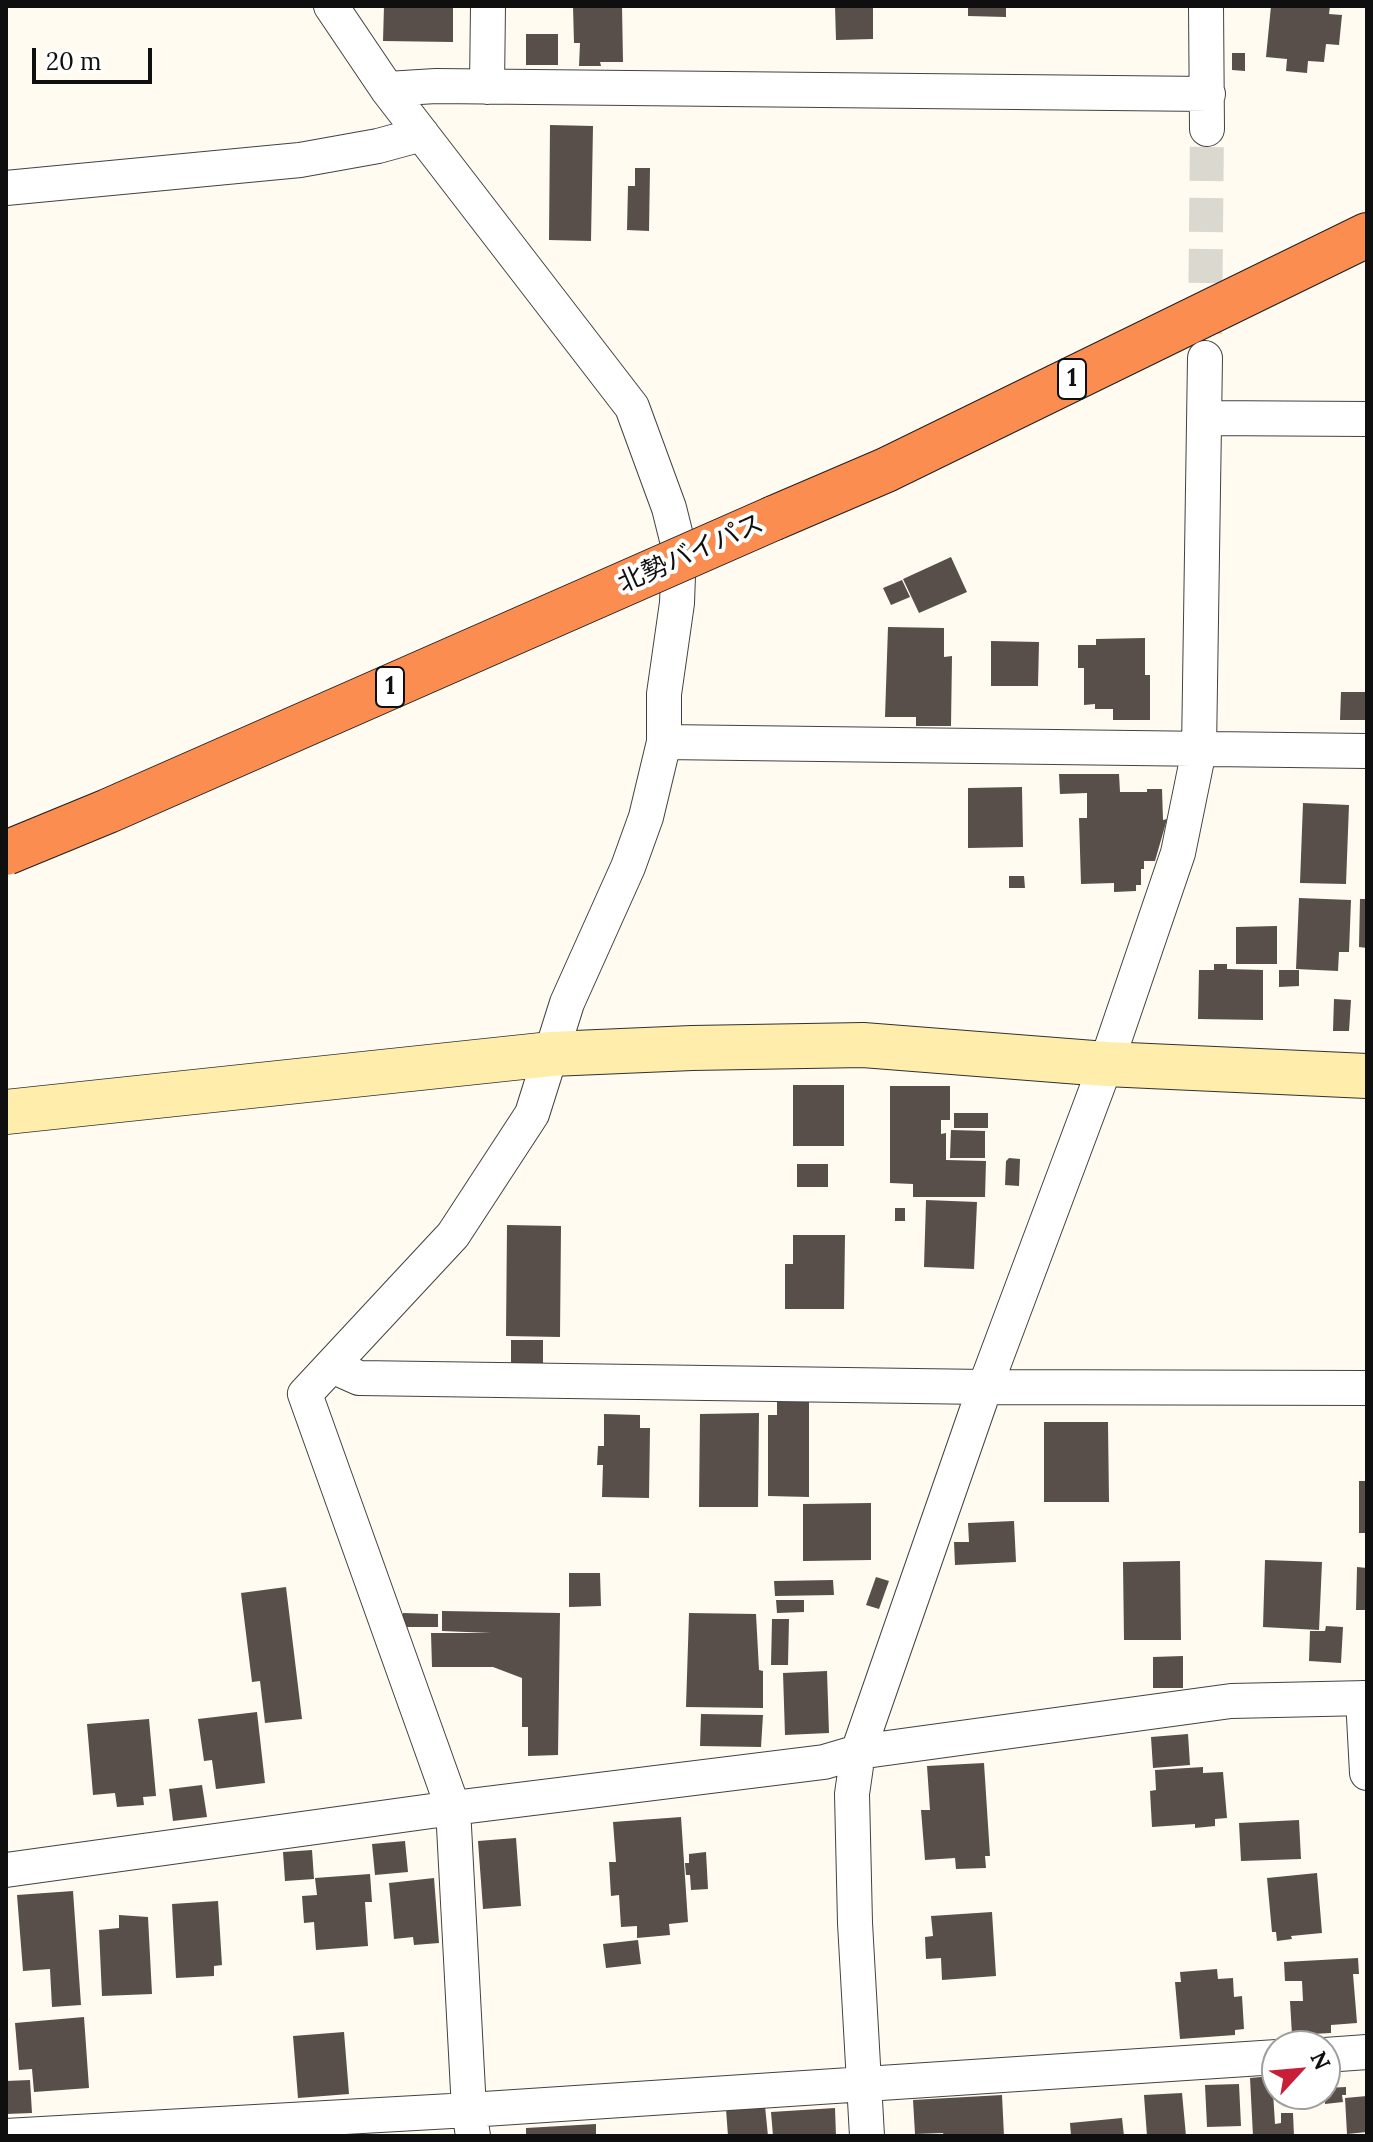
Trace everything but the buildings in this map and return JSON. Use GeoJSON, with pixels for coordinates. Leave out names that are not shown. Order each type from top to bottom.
{"type":"FeatureCollection","features":[{"type":"Feature","properties":{"kind":"highway","name":"北勢バイパス"},"geometry":{"type":"LineString","coordinates":[[6,853],[886,470],[1367,235]]}},
{"type":"Feature","properties":{"kind":"street"},"geometry":{"type":"LineString","coordinates":[[331,6],[387,89],[632,407],[669,508],[679,548],[677,603],[664,694],[664,742],[646,817],[628,867],[567,1003],[532,1114],[453,1235],[305,1394],[453,1808],[471,2123]]}},
{"type":"Feature","properties":{"kind":"street"},"geometry":{"type":"LineString","coordinates":[[487,87],[488,6]]}},
{"type":"Feature","properties":{"kind":"street"},"geometry":{"type":"LineString","coordinates":[[1206,6],[1207,129]]}},
{"type":"Feature","properties":{"kind":"street"},"geometry":{"type":"LineString","coordinates":[[387,89],[487,87],[1208,94]]}},
{"type":"Feature","properties":{"kind":"street"},"geometry":{"type":"LineString","coordinates":[[6,188],[300,160],[378,146],[422,134]]}},
{"type":"Feature","properties":{"kind":"street"},"geometry":{"type":"LineString","coordinates":[[867,2136],[852,1809],[858,1752],[985,1387],[1106,1064],[1178,853],[1199,750],[1205,358]]}},
{"type":"Feature","properties":{"kind":"street"},"geometry":{"type":"LineString","coordinates":[[1204,418],[1367,419]]}},
{"type":"Feature","properties":{"kind":"street"},"geometry":{"type":"LineString","coordinates":[[664,742],[1367,751]]}},
{"type":"Feature","properties":{"kind":"street"},"geometry":{"type":"LineString","coordinates":[[6,1112],[551,1054],[692,1048],[863,1045],[1106,1064],[1367,1076]]}},
{"type":"Feature","properties":{"kind":"street"},"geometry":{"type":"LineString","coordinates":[[332,1366],[359,1378],[985,1387],[1367,1388]]}},
{"type":"Feature","properties":{"kind":"street"},"geometry":{"type":"LineString","coordinates":[[6,1870],[453,1808],[824,1762],[858,1752],[1231,1701],[1365,1698],[1367,1773]]}},
{"type":"Feature","properties":{"kind":"street"},"geometry":{"type":"LineString","coordinates":[[1341,2054],[1367,2052]]}},
{"type":"Feature","properties":{"kind":"street"},"geometry":{"type":"LineString","coordinates":[[6,2136],[471,2123],[864,2083],[1261,2058]]}},
{"type":"Feature","properties":{"kind":"tunnel"},"geometry":{"type":"LineString","coordinates":[[1205,334],[1207,129]]}}]}
